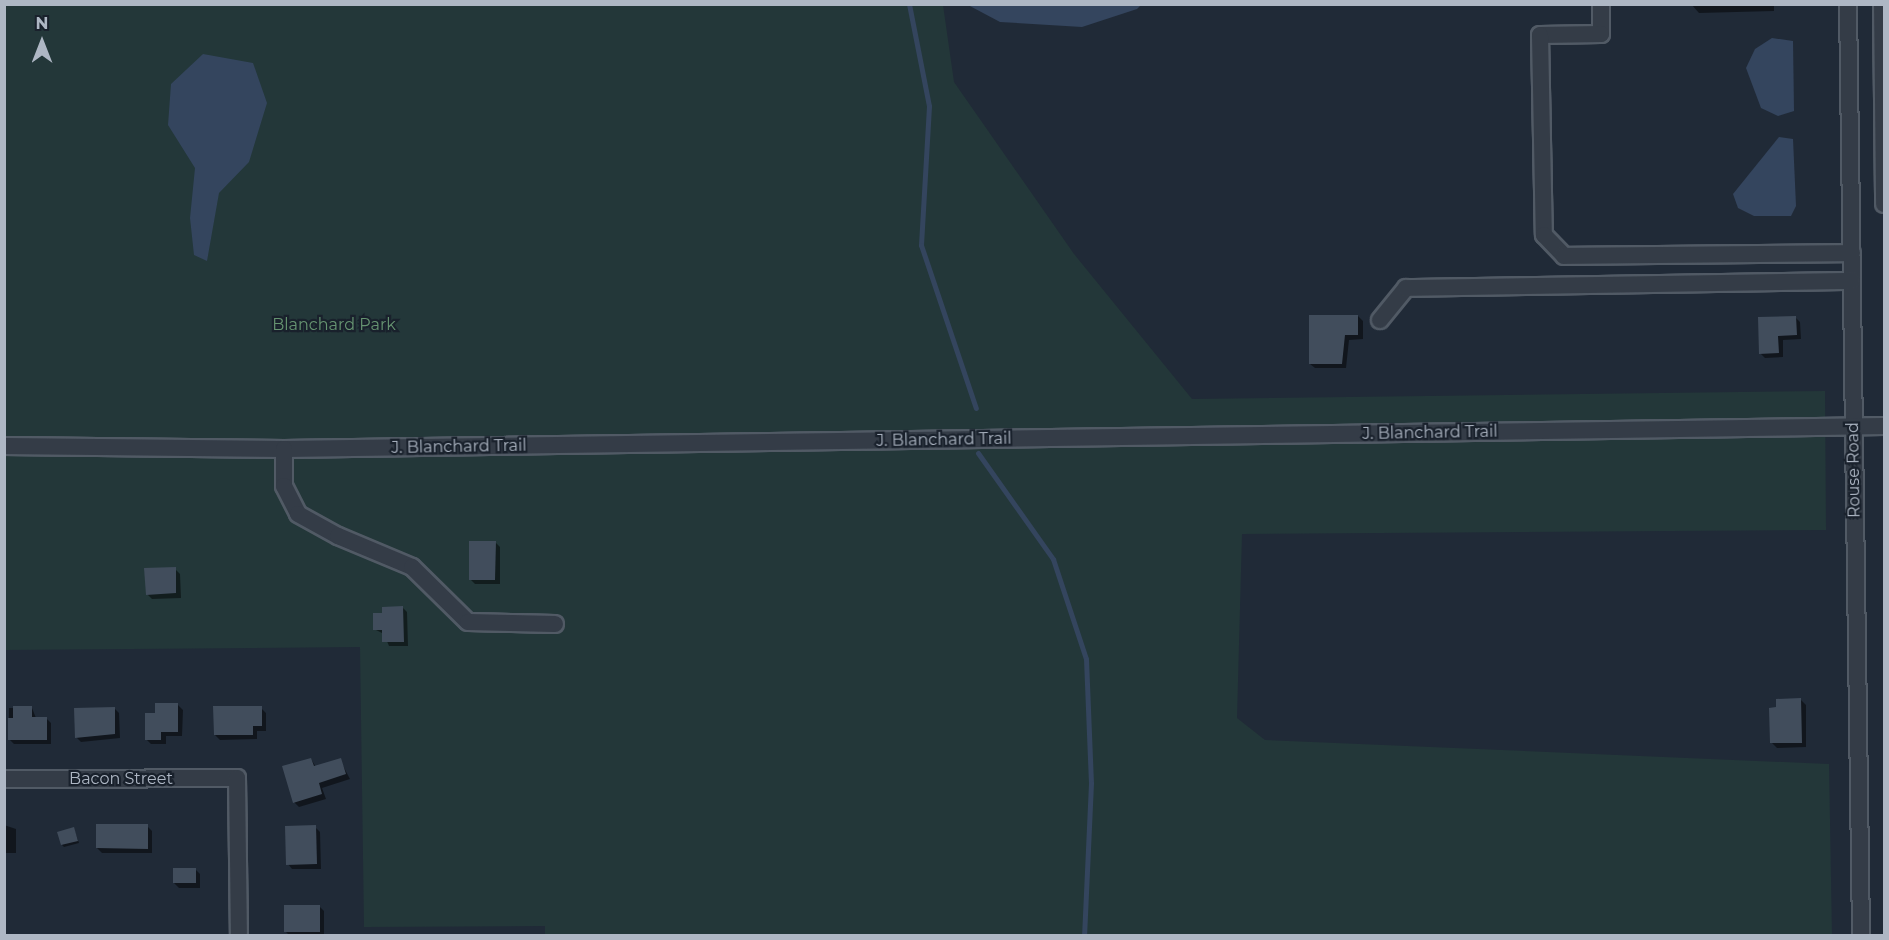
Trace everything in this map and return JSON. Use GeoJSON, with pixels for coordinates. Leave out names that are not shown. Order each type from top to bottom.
{"type":"FeatureCollection","features":[{"type":"Feature","properties":{"kind":"street"},"geometry":{"type":"LineString","coordinates":[[1601,4],[1601,34],[1540,35],[1544,235],[1564,256],[1852,253]]}},
{"type":"Feature","properties":{"kind":"street","name":"Rouse Road"},"geometry":{"type":"LineString","coordinates":[[1848,4],[1861,936]]}},
{"type":"Feature","properties":{"kind":"street"},"geometry":{"type":"LineString","coordinates":[[1882,4],[1884,204]]}},
{"type":"Feature","properties":{"kind":"street"},"geometry":{"type":"LineString","coordinates":[[1380,320],[1406,288],[1852,281]]}},
{"type":"Feature","properties":{"kind":"street","name":"J. Blanchard Trail"},"geometry":{"type":"LineString","coordinates":[[4,446],[284,449],[1884,426]]}},
{"type":"Feature","properties":{"kind":"street"},"geometry":{"type":"LineString","coordinates":[[284,449],[284,486],[298,513],[338,536],[412,567],[468,622],[555,624]]}},
{"type":"Feature","properties":{"kind":"street","name":"Bacon Street"},"geometry":{"type":"LineString","coordinates":[[4,779],[237,778],[239,936]]}},
{"type":"Feature","properties":{"kind":"green space","name":"Blanchard Park"},"geometry":{"type":"Polygon","coordinates":[[[5,5],[943,5],[954,82],[1074,254],[1192,399],[1825,391],[1826,530],[1242,534],[1237,718],[1265,740],[1829,764],[1832,935],[545,936],[545,926],[364,927],[360,647],[5,650],[5,5]]]}},
{"type":"Feature","properties":{"kind":"water"},"geometry":{"type":"Polygon","coordinates":[[[968,5],[1141,5],[1137,9],[1082,27],[1000,22],[968,5]]]}},
{"type":"Feature","properties":{"kind":"water"},"geometry":{"type":"Polygon","coordinates":[[[1772,38],[1793,41],[1794,111],[1778,116],[1761,108],[1746,68],[1755,49],[1772,38]]]}},
{"type":"Feature","properties":{"kind":"water"},"geometry":{"type":"Polygon","coordinates":[[[203,54],[253,63],[267,103],[249,162],[219,193],[207,261],[194,255],[190,218],[195,168],[168,125],[171,84],[203,54]]]}},
{"type":"Feature","properties":{"kind":"water"},"geometry":{"type":"Polygon","coordinates":[[[1779,137],[1793,139],[1796,206],[1791,216],[1754,216],[1738,208],[1733,194],[1779,137]]]}},
{"type":"Feature","properties":{"kind":"building"},"geometry":{"type":"Polygon","coordinates":[[[1309,315],[1358,315],[1358,335],[1345,335],[1342,364],[1309,364],[1309,315]]]}},
{"type":"Feature","properties":{"kind":"building"},"geometry":{"type":"Polygon","coordinates":[[[1796,316],[1797,335],[1778,336],[1779,353],[1759,354],[1758,317],[1796,316]]]}},
{"type":"Feature","properties":{"kind":"building"},"geometry":{"type":"Polygon","coordinates":[[[469,541],[496,541],[495,580],[469,580],[469,541]]]}},
{"type":"Feature","properties":{"kind":"building"},"geometry":{"type":"Polygon","coordinates":[[[176,567],[176,593],[146,595],[144,568],[176,567]]]}},
{"type":"Feature","properties":{"kind":"building"},"geometry":{"type":"Polygon","coordinates":[[[403,606],[404,642],[382,642],[382,630],[373,630],[373,613],[382,613],[382,607],[403,606]]]}},
{"type":"Feature","properties":{"kind":"building"},"geometry":{"type":"Polygon","coordinates":[[[1801,698],[1802,743],[1770,743],[1769,708],[1776,707],[1776,699],[1801,698]]]}},
{"type":"Feature","properties":{"kind":"building"},"geometry":{"type":"Polygon","coordinates":[[[155,703],[178,703],[178,732],[161,732],[161,740],[145,740],[145,713],[155,713],[155,703]]]}},
{"type":"Feature","properties":{"kind":"building"},"geometry":{"type":"Polygon","coordinates":[[[13,706],[32,706],[32,717],[47,717],[47,740],[8,740],[8,718],[13,718],[13,706]]]}},
{"type":"Feature","properties":{"kind":"building"},"geometry":{"type":"Polygon","coordinates":[[[213,706],[262,706],[262,726],[253,726],[253,735],[214,735],[213,706]]]}},
{"type":"Feature","properties":{"kind":"building"},"geometry":{"type":"Polygon","coordinates":[[[115,707],[115,734],[75,738],[74,708],[115,707]]]}},
{"type":"Feature","properties":{"kind":"building"},"geometry":{"type":"Polygon","coordinates":[[[311,758],[314,766],[341,758],[346,774],[319,783],[322,794],[293,803],[282,766],[311,758]]]}},
{"type":"Feature","properties":{"kind":"building"},"geometry":{"type":"Polygon","coordinates":[[[96,824],[148,824],[148,849],[96,848],[96,824]]]}},
{"type":"Feature","properties":{"kind":"building"},"geometry":{"type":"Polygon","coordinates":[[[316,825],[317,864],[286,865],[285,826],[316,825]]]}},
{"type":"Feature","properties":{"kind":"building"},"geometry":{"type":"Polygon","coordinates":[[[74,827],[78,841],[61,845],[57,832],[74,827]]]}},
{"type":"Feature","properties":{"kind":"building"},"geometry":{"type":"Polygon","coordinates":[[[173,868],[196,868],[196,883],[173,883],[173,868]]]}},
{"type":"Feature","properties":{"kind":"building"},"geometry":{"type":"Polygon","coordinates":[[[284,905],[320,905],[320,932],[284,932],[284,905]]]}},
{"type":"Feature","properties":{"kind":"waterway"},"geometry":{"type":"LineString","coordinates":[[909,4],[929,106],[921,245],[976,408]]}},
{"type":"Feature","properties":{"kind":"waterway"},"geometry":{"type":"LineString","coordinates":[[978,453],[1053,559],[1086,659],[1091,783],[1084,936]]}}]}
